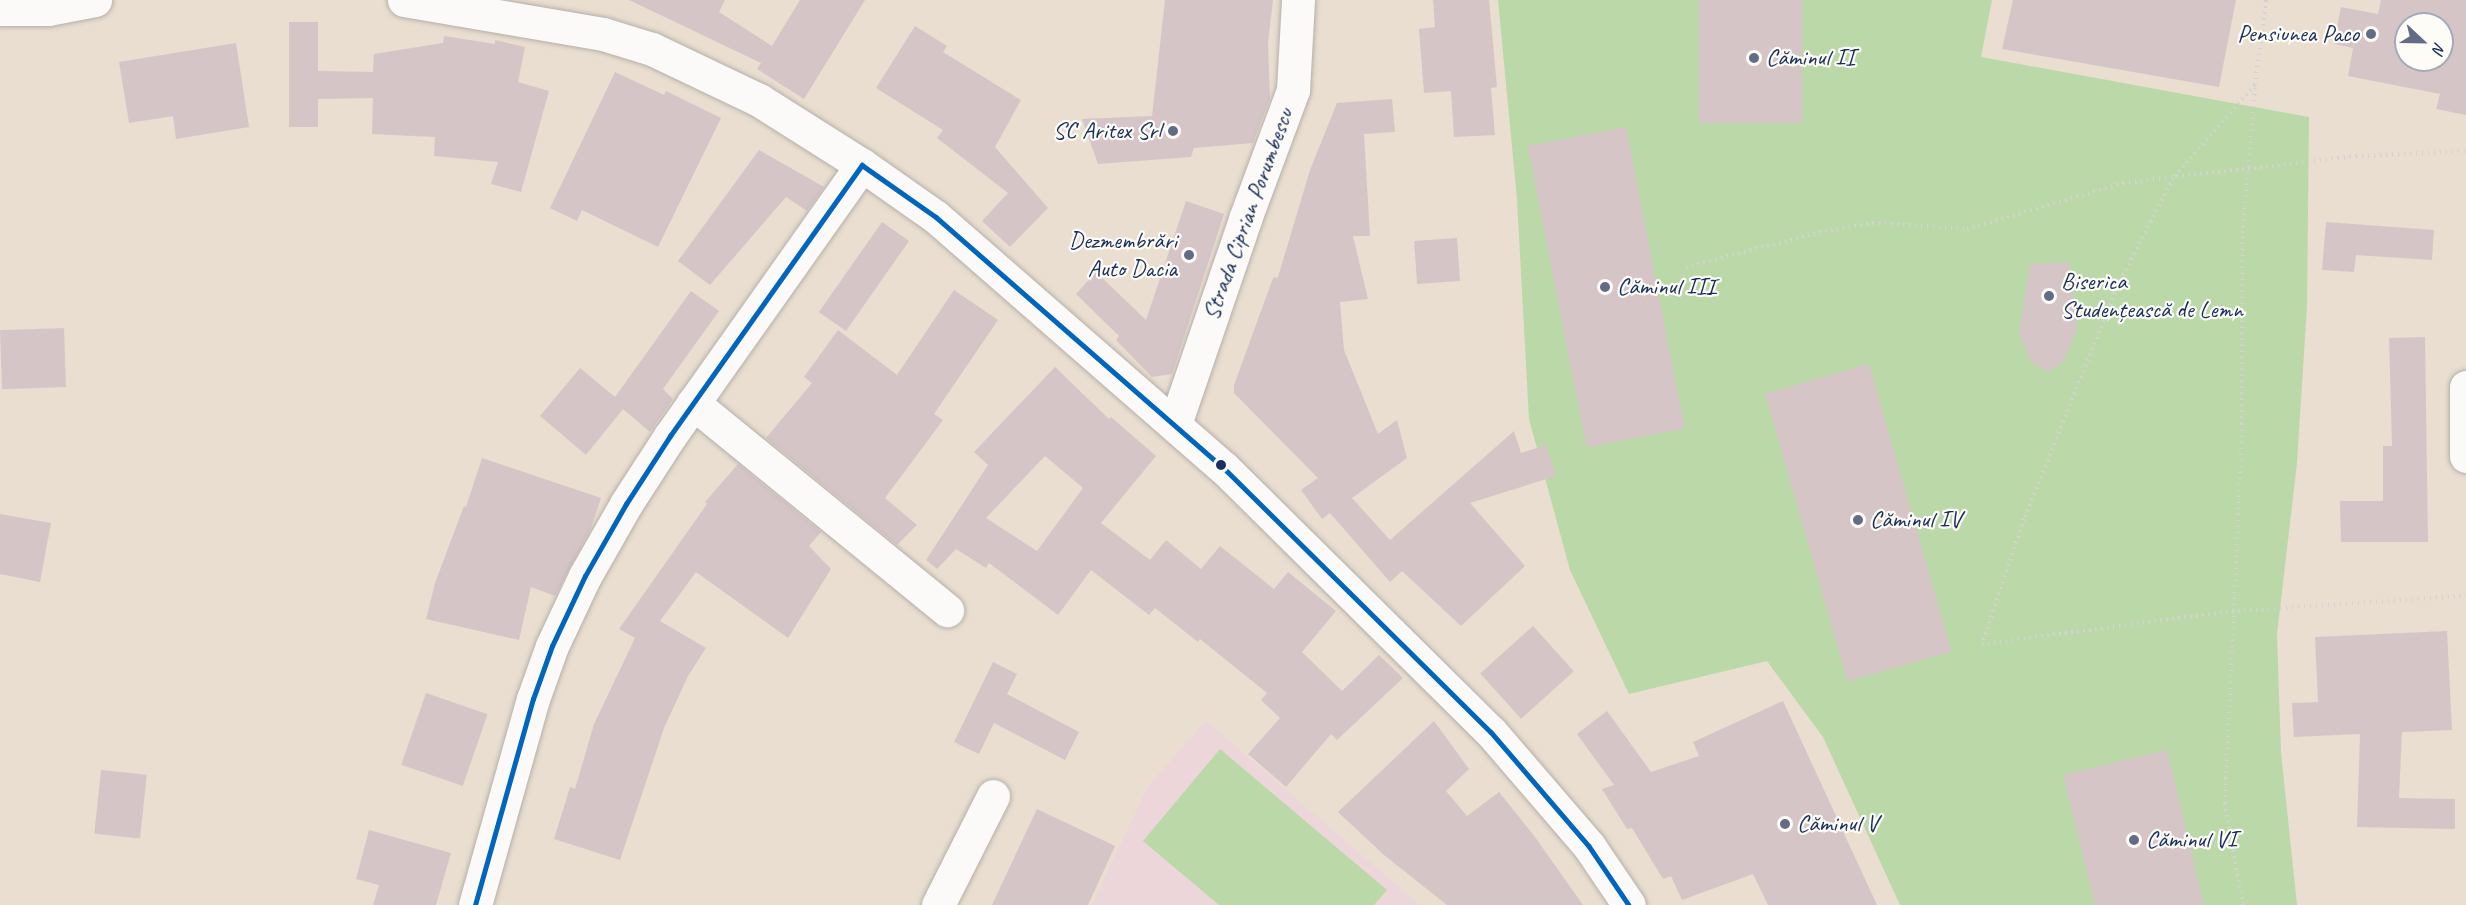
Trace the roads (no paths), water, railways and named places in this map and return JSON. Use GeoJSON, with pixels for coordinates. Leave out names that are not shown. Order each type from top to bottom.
{"type":"FeatureCollection","features":[{"type":"Feature","properties":{"kind":"street"},"geometry":{"type":"LineString","coordinates":[[0,9],[48,9],[95,0]]}},
{"type":"Feature","properties":{"kind":"street"},"geometry":{"type":"LineString","coordinates":[[404,0],[515,9],[651,49],[759,100],[862,165],[936,217],[1224,468],[1491,732],[1589,846],[1629,905]]}},
{"type":"Feature","properties":{"kind":"street","name":"Strada Ciprian Porumbescu"},"geometry":{"type":"LineString","coordinates":[[1175,424],[1245,219],[1293,90],[1298,0]]}},
{"type":"Feature","properties":{"kind":"street"},"geometry":{"type":"LineString","coordinates":[[475,905],[533,699],[552,646],[585,576],[626,504],[693,403],[862,165]]}},
{"type":"Feature","properties":{"kind":"street"},"geometry":{"type":"LineString","coordinates":[[2466,387],[2466,456]]}},
{"type":"Feature","properties":{"kind":"street"},"geometry":{"type":"LineString","coordinates":[[693,403],[947,610]]}},
{"type":"Feature","properties":{"kind":"street"},"geometry":{"type":"LineString","coordinates":[[938,905],[993,796]]}},
{"type":"Feature","properties":{"kind":"place","name":"Pensiunea Paco"},"geometry":{"type":"Point","coordinates":[2371,34]}},
{"type":"Feature","properties":{"kind":"place","name":"Căminul II"},"geometry":{"type":"Point","coordinates":[1754,58]}},
{"type":"Feature","properties":{"kind":"place","name":"SC Aritex Srl"},"geometry":{"type":"Point","coordinates":[1173,131]}},
{"type":"Feature","properties":{"kind":"place","name":"Dezmembrări Auto Dacia"},"geometry":{"type":"Point","coordinates":[1189,255]}},
{"type":"Feature","properties":{"kind":"place","name":"Căminul III"},"geometry":{"type":"Point","coordinates":[1605,287]}},
{"type":"Feature","properties":{"kind":"place","name":"Biserica Studențească de Lemn"},"geometry":{"type":"Point","coordinates":[2049,296]}},
{"type":"Feature","properties":{"kind":"place","name":"Căminul IV"},"geometry":{"type":"Point","coordinates":[1858,520]}},
{"type":"Feature","properties":{"kind":"place","name":"Căminul V"},"geometry":{"type":"Point","coordinates":[1785,824]}},
{"type":"Feature","properties":{"kind":"place","name":"Căminul VI"},"geometry":{"type":"Point","coordinates":[2134,840]}}]}
